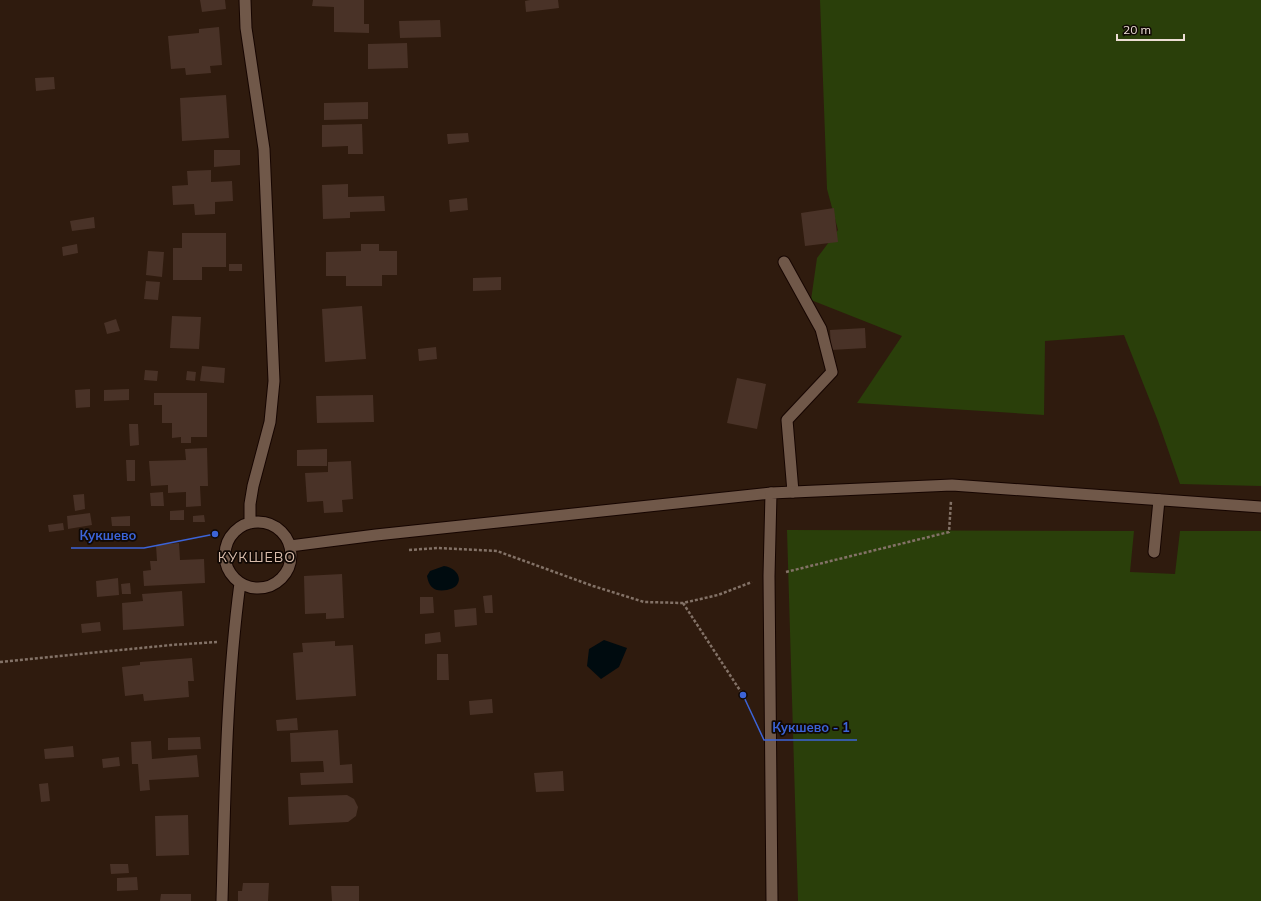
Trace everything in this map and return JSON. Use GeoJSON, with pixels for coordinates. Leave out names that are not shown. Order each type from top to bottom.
{"type":"FeatureCollection","features":[{"type":"Feature","properties":{"kind":"street"},"geometry":{"type":"LineString","coordinates":[[245,0],[246,28],[264,149],[274,381],[270,422],[253,486],[250,504],[250,523]]}},
{"type":"Feature","properties":{"kind":"street"},"geometry":{"type":"LineString","coordinates":[[784,262],[820,329],[832,372],[787,420],[793,492]]}},
{"type":"Feature","properties":{"kind":"street"},"geometry":{"type":"LineString","coordinates":[[290,546],[376,535],[771,493],[952,485],[1261,507]]}},
{"type":"Feature","properties":{"kind":"street"},"geometry":{"type":"LineString","coordinates":[[771,493],[769,584],[772,901]]}},
{"type":"Feature","properties":{"kind":"street"},"geometry":{"type":"LineString","coordinates":[[1154,552],[1159,500]]}},
{"type":"Feature","properties":{"kind":"street"},"geometry":{"type":"LineString","coordinates":[[261,522],[272,525],[280,530],[290,546],[291,559],[288,570],[282,579],[273,585],[262,588],[251,588],[240,583],[232,576],[227,566],[225,555],[227,544],[232,534],[240,527],[250,523],[261,522]]}},
{"type":"Feature","properties":{"kind":"street"},"geometry":{"type":"LineString","coordinates":[[222,901],[227,731],[240,583]]}},
{"type":"Feature","properties":{"kind":"path"},"geometry":{"type":"LineString","coordinates":[[782,572],[949,532],[952,485]]}},
{"type":"Feature","properties":{"kind":"path"},"geometry":{"type":"LineString","coordinates":[[407,550],[438,548],[497,551],[593,586],[644,602],[683,603],[718,595],[759,579]]}},
{"type":"Feature","properties":{"kind":"path"},"geometry":{"type":"LineString","coordinates":[[683,603],[743,695]]}},
{"type":"Feature","properties":{"kind":"path"},"geometry":{"type":"LineString","coordinates":[[0,662],[171,644],[234,642]]}},
{"type":"Feature","properties":{"kind":"green space"},"geometry":{"type":"Polygon","coordinates":[[[820,0],[1261,0],[1261,486],[1180,484],[1158,421],[1124,335],[1045,341],[1044,415],[857,403],[902,336],[811,300],[817,258],[838,230],[827,189],[820,0]]]}},
{"type":"Feature","properties":{"kind":"green space"},"geometry":{"type":"Polygon","coordinates":[[[787,530],[1134,531],[1130,572],[1175,574],[1180,531],[1261,531],[1261,901],[798,901],[787,530]]]}},
{"type":"Feature","properties":{"kind":"shaded area"},"geometry":{"type":"Polygon","coordinates":[[[444,566],[451,568],[457,573],[459,579],[458,583],[455,587],[447,590],[436,590],[429,584],[427,576],[430,571],[444,566]]]}},
{"type":"Feature","properties":{"kind":"shaded area"},"geometry":{"type":"Polygon","coordinates":[[[604,640],[627,648],[619,667],[601,679],[587,666],[589,649],[604,640]]]}},
{"type":"Feature","properties":{"kind":"building"},"geometry":{"type":"Polygon","coordinates":[[[200,0],[225,0],[226,9],[202,12],[200,0]]]}},
{"type":"Feature","properties":{"kind":"building"},"geometry":{"type":"Polygon","coordinates":[[[313,0],[364,0],[364,24],[369,24],[369,33],[334,32],[334,7],[312,6],[313,0]]]}},
{"type":"Feature","properties":{"kind":"building"},"geometry":{"type":"Polygon","coordinates":[[[558,0],[559,8],[526,12],[525,1],[558,0]]]}},
{"type":"Feature","properties":{"kind":"building"},"geometry":{"type":"Polygon","coordinates":[[[440,20],[441,37],[400,38],[399,21],[440,20]]]}},
{"type":"Feature","properties":{"kind":"building"},"geometry":{"type":"Polygon","coordinates":[[[219,27],[222,65],[210,66],[211,73],[186,75],[185,68],[171,69],[168,36],[199,33],[199,29],[219,27]]]}},
{"type":"Feature","properties":{"kind":"building"},"geometry":{"type":"Polygon","coordinates":[[[407,43],[408,68],[368,69],[368,44],[407,43]]]}},
{"type":"Feature","properties":{"kind":"building"},"geometry":{"type":"Polygon","coordinates":[[[54,77],[55,89],[36,91],[35,78],[54,77]]]}},
{"type":"Feature","properties":{"kind":"building"},"geometry":{"type":"Polygon","coordinates":[[[226,95],[229,138],[182,141],[180,98],[226,95]]]}},
{"type":"Feature","properties":{"kind":"building"},"geometry":{"type":"Polygon","coordinates":[[[368,102],[368,119],[324,120],[324,103],[368,102]]]}},
{"type":"Feature","properties":{"kind":"building"},"geometry":{"type":"Polygon","coordinates":[[[362,124],[363,154],[348,154],[348,146],[322,147],[322,125],[362,124]]]}},
{"type":"Feature","properties":{"kind":"building"},"geometry":{"type":"Polygon","coordinates":[[[468,133],[469,142],[448,144],[447,134],[468,133]]]}},
{"type":"Feature","properties":{"kind":"building"},"geometry":{"type":"Polygon","coordinates":[[[214,150],[240,150],[240,165],[214,167],[214,150]]]}},
{"type":"Feature","properties":{"kind":"building"},"geometry":{"type":"Polygon","coordinates":[[[211,170],[211,182],[232,181],[233,201],[215,202],[215,214],[195,215],[194,204],[173,205],[172,186],[188,185],[187,171],[211,170]]]}},
{"type":"Feature","properties":{"kind":"building"},"geometry":{"type":"Polygon","coordinates":[[[348,184],[348,197],[384,196],[385,211],[350,212],[350,218],[323,219],[322,185],[348,184]]]}},
{"type":"Feature","properties":{"kind":"building"},"geometry":{"type":"Polygon","coordinates":[[[467,198],[468,210],[450,212],[449,200],[467,198]]]}},
{"type":"Feature","properties":{"kind":"building"},"geometry":{"type":"Polygon","coordinates":[[[834,208],[838,242],[805,246],[801,213],[834,208]]]}},
{"type":"Feature","properties":{"kind":"building"},"geometry":{"type":"Polygon","coordinates":[[[94,217],[95,228],[72,231],[70,221],[94,217]]]}},
{"type":"Feature","properties":{"kind":"building"},"geometry":{"type":"Polygon","coordinates":[[[182,233],[226,233],[226,267],[202,267],[202,280],[173,280],[173,248],[182,248],[182,233]]]}},
{"type":"Feature","properties":{"kind":"building"},"geometry":{"type":"Polygon","coordinates":[[[77,244],[78,253],[63,256],[62,247],[77,244]]]}},
{"type":"Feature","properties":{"kind":"building"},"geometry":{"type":"Polygon","coordinates":[[[361,244],[379,244],[379,251],[397,251],[397,275],[382,275],[382,286],[346,286],[346,276],[326,276],[326,252],[361,251],[361,244]]]}},
{"type":"Feature","properties":{"kind":"building"},"geometry":{"type":"Polygon","coordinates":[[[148,251],[164,252],[162,277],[146,275],[148,251]]]}},
{"type":"Feature","properties":{"kind":"building"},"geometry":{"type":"Polygon","coordinates":[[[229,264],[242,264],[242,271],[229,271],[229,264]]]}},
{"type":"Feature","properties":{"kind":"building"},"geometry":{"type":"Polygon","coordinates":[[[501,277],[501,290],[473,291],[473,278],[501,277]]]}},
{"type":"Feature","properties":{"kind":"building"},"geometry":{"type":"Polygon","coordinates":[[[146,281],[160,282],[158,300],[144,299],[146,281]]]}},
{"type":"Feature","properties":{"kind":"building"},"geometry":{"type":"Polygon","coordinates":[[[362,306],[366,359],[325,362],[322,309],[362,306]]]}},
{"type":"Feature","properties":{"kind":"building"},"geometry":{"type":"Polygon","coordinates":[[[172,316],[201,317],[199,349],[170,348],[172,316]]]}},
{"type":"Feature","properties":{"kind":"building"},"geometry":{"type":"Polygon","coordinates":[[[116,319],[120,331],[107,334],[104,323],[116,319]]]}},
{"type":"Feature","properties":{"kind":"building"},"geometry":{"type":"Polygon","coordinates":[[[865,328],[866,348],[831,350],[830,330],[865,328]]]}},
{"type":"Feature","properties":{"kind":"building"},"geometry":{"type":"Polygon","coordinates":[[[436,347],[437,359],[419,361],[418,349],[436,347]]]}},
{"type":"Feature","properties":{"kind":"building"},"geometry":{"type":"Polygon","coordinates":[[[202,366],[225,368],[224,383],[200,381],[202,366]]]}},
{"type":"Feature","properties":{"kind":"building"},"geometry":{"type":"Polygon","coordinates":[[[145,370],[158,371],[157,381],[144,380],[145,370]]]}},
{"type":"Feature","properties":{"kind":"building"},"geometry":{"type":"Polygon","coordinates":[[[187,371],[196,372],[195,381],[186,380],[187,371]]]}},
{"type":"Feature","properties":{"kind":"building"},"geometry":{"type":"Polygon","coordinates":[[[737,378],[766,384],[757,429],[727,423],[737,378]]]}},
{"type":"Feature","properties":{"kind":"building"},"geometry":{"type":"Polygon","coordinates":[[[90,389],[90,407],[76,408],[75,390],[90,389]]]}},
{"type":"Feature","properties":{"kind":"building"},"geometry":{"type":"Polygon","coordinates":[[[129,389],[129,400],[104,401],[104,390],[129,389]]]}},
{"type":"Feature","properties":{"kind":"building"},"geometry":{"type":"Polygon","coordinates":[[[154,393],[207,393],[207,437],[191,437],[191,443],[181,443],[181,437],[172,438],[172,423],[162,423],[162,405],[154,405],[154,393]]]}},
{"type":"Feature","properties":{"kind":"building"},"geometry":{"type":"Polygon","coordinates":[[[373,395],[374,422],[317,423],[316,396],[373,395]]]}},
{"type":"Feature","properties":{"kind":"building"},"geometry":{"type":"Polygon","coordinates":[[[129,424],[138,424],[139,445],[130,446],[129,424]]]}},
{"type":"Feature","properties":{"kind":"building"},"geometry":{"type":"Polygon","coordinates":[[[207,448],[208,486],[200,486],[201,506],[186,507],[186,492],[168,493],[168,485],[151,486],[149,461],[186,460],[185,449],[207,448]]]}},
{"type":"Feature","properties":{"kind":"building"},"geometry":{"type":"Polygon","coordinates":[[[327,449],[327,466],[297,466],[297,450],[327,449]]]}},
{"type":"Feature","properties":{"kind":"building"},"geometry":{"type":"Polygon","coordinates":[[[126,460],[135,460],[135,481],[127,481],[126,460]]]}},
{"type":"Feature","properties":{"kind":"building"},"geometry":{"type":"Polygon","coordinates":[[[351,461],[353,499],[342,500],[343,512],[324,513],[323,501],[307,502],[305,473],[328,472],[328,462],[351,461]]]}},
{"type":"Feature","properties":{"kind":"building"},"geometry":{"type":"Polygon","coordinates":[[[163,492],[164,506],[151,506],[150,493],[163,492]]]}},
{"type":"Feature","properties":{"kind":"building"},"geometry":{"type":"Polygon","coordinates":[[[84,494],[85,509],[75,511],[73,495],[84,494]]]}},
{"type":"Feature","properties":{"kind":"building"},"geometry":{"type":"Polygon","coordinates":[[[184,510],[184,520],[170,520],[170,511],[184,510]]]}},
{"type":"Feature","properties":{"kind":"building"},"geometry":{"type":"Polygon","coordinates":[[[90,513],[92,525],[68,529],[67,516],[90,513]]]}},
{"type":"Feature","properties":{"kind":"building"},"geometry":{"type":"Polygon","coordinates":[[[204,515],[205,522],[193,522],[193,516],[204,515]]]}},
{"type":"Feature","properties":{"kind":"building"},"geometry":{"type":"Polygon","coordinates":[[[130,516],[130,526],[112,526],[111,517],[130,516]]]}},
{"type":"Feature","properties":{"kind":"building"},"geometry":{"type":"Polygon","coordinates":[[[63,523],[64,530],[49,532],[48,525],[63,523]]]}},
{"type":"Feature","properties":{"kind":"building"},"geometry":{"type":"Polygon","coordinates":[[[179,543],[180,560],[204,559],[205,583],[144,586],[143,571],[151,570],[150,561],[157,561],[156,545],[179,543]]]}},
{"type":"Feature","properties":{"kind":"building"},"geometry":{"type":"Polygon","coordinates":[[[342,574],[344,618],[326,619],[326,613],[305,614],[304,576],[342,574]]]}},
{"type":"Feature","properties":{"kind":"building"},"geometry":{"type":"Polygon","coordinates":[[[118,578],[119,595],[97,597],[96,581],[118,578]]]}},
{"type":"Feature","properties":{"kind":"building"},"geometry":{"type":"Polygon","coordinates":[[[130,583],[131,594],[122,594],[121,584],[130,583]]]}},
{"type":"Feature","properties":{"kind":"building"},"geometry":{"type":"Polygon","coordinates":[[[182,591],[184,626],[123,630],[122,603],[143,601],[142,594],[182,591]]]}},
{"type":"Feature","properties":{"kind":"building"},"geometry":{"type":"Polygon","coordinates":[[[492,595],[493,613],[485,613],[483,596],[492,595]]]}},
{"type":"Feature","properties":{"kind":"building"},"geometry":{"type":"Polygon","coordinates":[[[420,597],[433,597],[434,613],[420,614],[420,597]]]}},
{"type":"Feature","properties":{"kind":"building"},"geometry":{"type":"Polygon","coordinates":[[[476,608],[477,625],[455,627],[454,610],[476,608]]]}},
{"type":"Feature","properties":{"kind":"building"},"geometry":{"type":"Polygon","coordinates":[[[100,622],[101,631],[82,633],[81,624],[100,622]]]}},
{"type":"Feature","properties":{"kind":"building"},"geometry":{"type":"Polygon","coordinates":[[[440,632],[441,642],[425,644],[425,634],[440,632]]]}},
{"type":"Feature","properties":{"kind":"building"},"geometry":{"type":"Polygon","coordinates":[[[335,641],[335,646],[353,645],[356,696],[296,700],[293,653],[303,652],[302,643],[335,641]]]}},
{"type":"Feature","properties":{"kind":"building"},"geometry":{"type":"Polygon","coordinates":[[[437,654],[448,654],[449,680],[437,680],[437,654]]]}},
{"type":"Feature","properties":{"kind":"building"},"geometry":{"type":"Polygon","coordinates":[[[192,658],[194,681],[188,681],[189,697],[144,701],[143,694],[125,696],[122,667],[140,665],[140,662],[192,658]]]}},
{"type":"Feature","properties":{"kind":"building"},"geometry":{"type":"Polygon","coordinates":[[[492,699],[493,713],[470,715],[469,701],[492,699]]]}},
{"type":"Feature","properties":{"kind":"building"},"geometry":{"type":"Polygon","coordinates":[[[297,718],[298,730],[277,731],[276,720],[297,718]]]}},
{"type":"Feature","properties":{"kind":"building"},"geometry":{"type":"Polygon","coordinates":[[[338,730],[340,765],[352,764],[353,783],[301,785],[300,773],[324,772],[323,761],[291,762],[290,733],[338,730]]]}},
{"type":"Feature","properties":{"kind":"building"},"geometry":{"type":"Polygon","coordinates":[[[200,737],[201,749],[168,750],[168,738],[200,737]]]}},
{"type":"Feature","properties":{"kind":"building"},"geometry":{"type":"Polygon","coordinates":[[[151,741],[152,759],[197,755],[199,777],[149,780],[150,790],[140,791],[138,764],[132,764],[131,742],[151,741]]]}},
{"type":"Feature","properties":{"kind":"building"},"geometry":{"type":"Polygon","coordinates":[[[73,746],[74,757],[45,759],[44,749],[73,746]]]}},
{"type":"Feature","properties":{"kind":"building"},"geometry":{"type":"Polygon","coordinates":[[[119,757],[120,766],[103,768],[102,759],[119,757]]]}},
{"type":"Feature","properties":{"kind":"building"},"geometry":{"type":"Polygon","coordinates":[[[563,771],[564,791],[536,792],[534,773],[563,771]]]}},
{"type":"Feature","properties":{"kind":"building"},"geometry":{"type":"Polygon","coordinates":[[[48,783],[50,801],[41,802],[39,784],[48,783]]]}},
{"type":"Feature","properties":{"kind":"building"},"geometry":{"type":"Polygon","coordinates":[[[347,795],[354,799],[358,807],[356,816],[348,822],[289,825],[288,797],[347,795]]]}},
{"type":"Feature","properties":{"kind":"building"},"geometry":{"type":"Polygon","coordinates":[[[188,815],[189,855],[156,856],[155,816],[188,815]]]}},
{"type":"Feature","properties":{"kind":"building"},"geometry":{"type":"Polygon","coordinates":[[[110,864],[128,864],[129,873],[111,874],[110,864]]]}},
{"type":"Feature","properties":{"kind":"building"},"geometry":{"type":"Polygon","coordinates":[[[137,877],[138,890],[117,891],[117,878],[137,877]]]}},
{"type":"Feature","properties":{"kind":"building"},"geometry":{"type":"Polygon","coordinates":[[[243,883],[269,883],[268,901],[238,901],[238,891],[242,891],[243,883]]]}},
{"type":"Feature","properties":{"kind":"building"},"geometry":{"type":"Polygon","coordinates":[[[331,886],[359,886],[359,901],[332,901],[331,886]]]}},
{"type":"Feature","properties":{"kind":"building"},"geometry":{"type":"Polygon","coordinates":[[[161,894],[191,894],[191,901],[160,901],[161,894]]]}},
{"type":"Feature","properties":{"kind":"place","name":"Кукшево"},"geometry":{"type":"Point","coordinates":[215,534]}},
{"type":"Feature","properties":{"kind":"place","name":"Кукшево - 1"},"geometry":{"type":"Point","coordinates":[743,695]}},
{"type":"Feature","properties":{"kind":"district","name":"КУКШЕВО"},"geometry":{"type":"Point","coordinates":[257,557]}}]}
